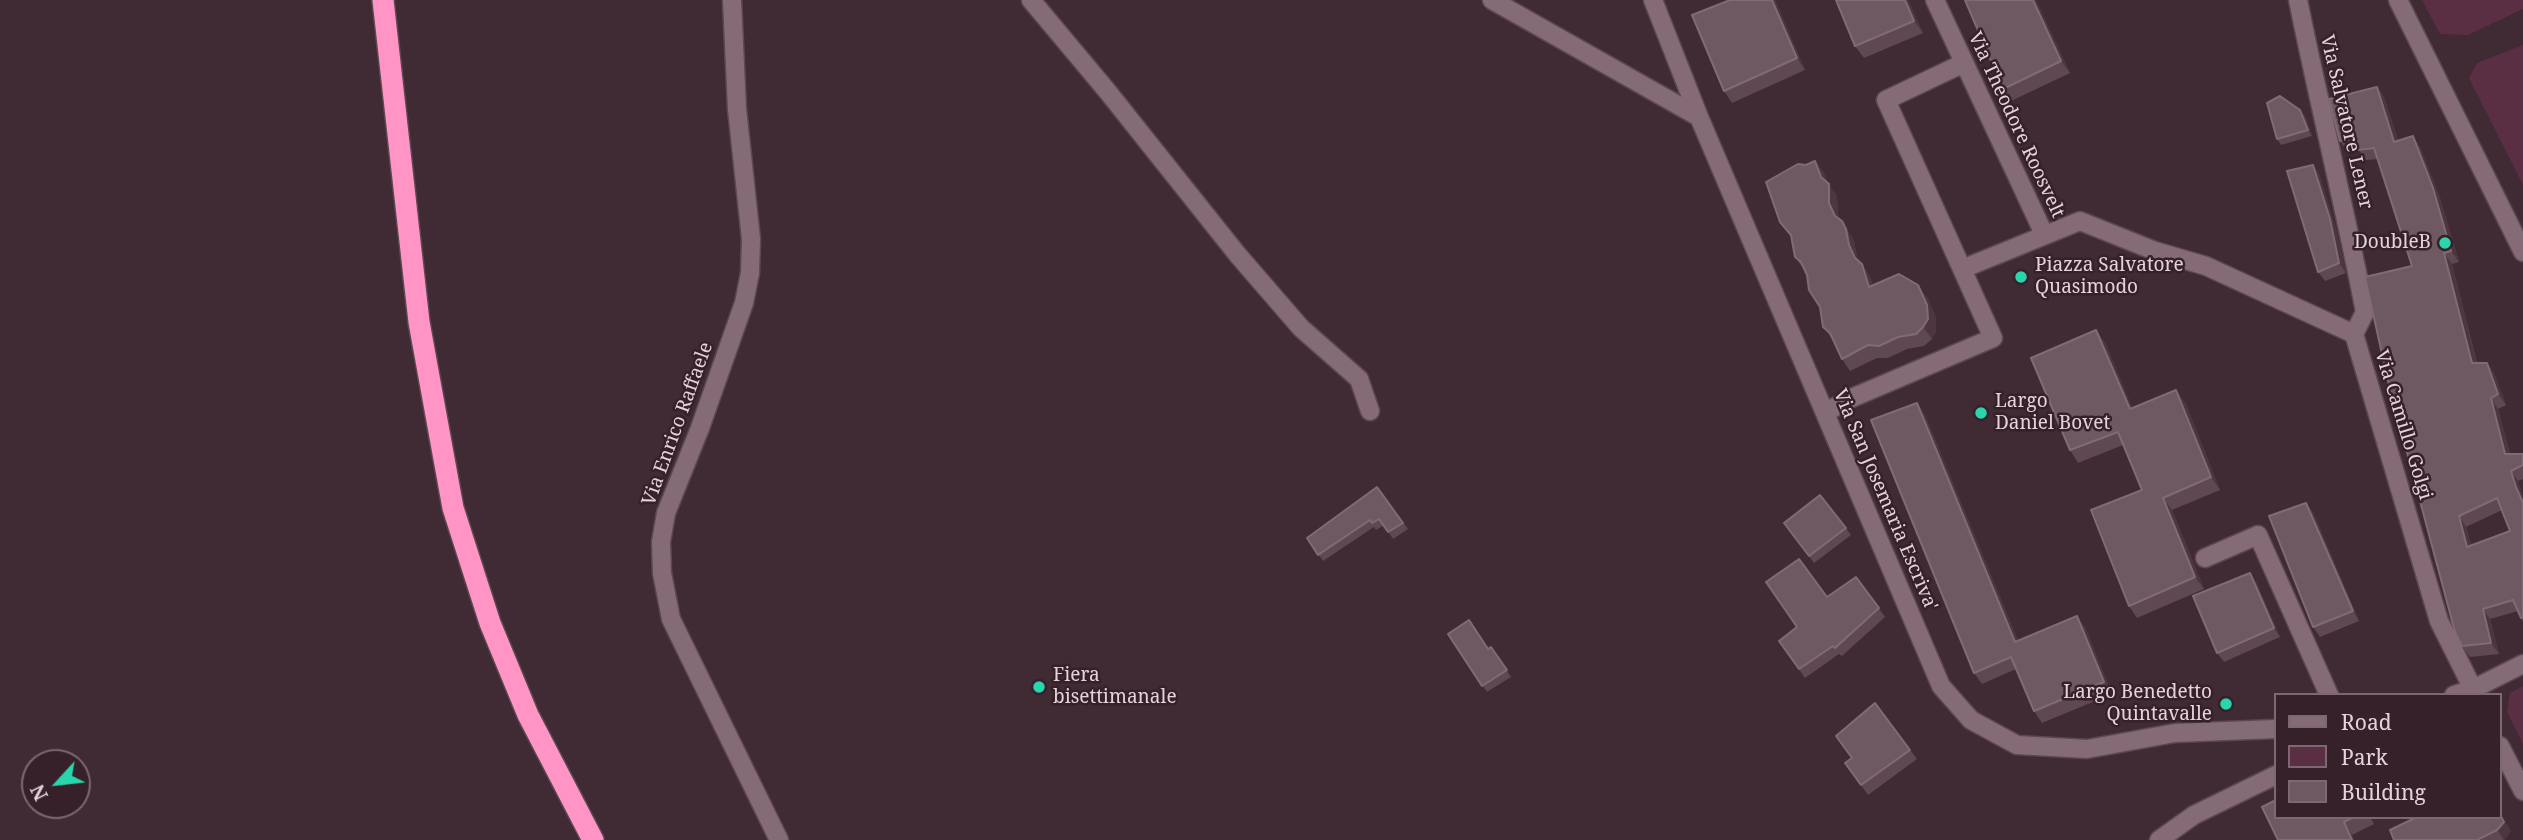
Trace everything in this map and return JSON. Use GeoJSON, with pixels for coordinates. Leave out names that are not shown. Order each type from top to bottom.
{"type":"FeatureCollection","features":[{"type":"Feature","properties":{"kind":"highway"},"geometry":{"type":"LineString","coordinates":[[383,0],[419,322],[453,508],[490,623],[528,715],[593,840]]}},
{"type":"Feature","properties":{"kind":"street","name":"Via Enrico Raffaele"},"geometry":{"type":"LineString","coordinates":[[732,0],[737,109],[751,239],[750,272],[744,303],[700,428],[666,513],[660,542],[662,573],[671,619],[779,840]]}},
{"type":"Feature","properties":{"kind":"street"},"geometry":{"type":"LineString","coordinates":[[1031,0],[1293,319],[1337,362],[1359,379],[1370,411]]}},
{"type":"Feature","properties":{"kind":"street"},"geometry":{"type":"LineString","coordinates":[[1492,0],[1699,117]]}},
{"type":"Feature","properties":{"kind":"street","name":"Via San Josemaria Escriva'"},"geometry":{"type":"LineString","coordinates":[[1653,0],[1699,117],[1941,686],[1971,720],[2017,746],[2087,749],[2175,733],[2274,729]]}},
{"type":"Feature","properties":{"kind":"street","name":"Via Theodore Roosvelt"},"geometry":{"type":"LineString","coordinates":[[1935,0],[2044,234],[2080,221],[2155,251]]}},
{"type":"Feature","properties":{"kind":"street","name":"Via Salvatore Lener"},"geometry":{"type":"LineString","coordinates":[[2298,0],[2365,312],[2354,334]]}},
{"type":"Feature","properties":{"kind":"street"},"geometry":{"type":"LineString","coordinates":[[2398,0],[2523,252]]}},
{"type":"Feature","properties":{"kind":"street"},"geometry":{"type":"LineString","coordinates":[[1825,413],[1847,400],[1993,338],[1886,100],[1964,63]]}},
{"type":"Feature","properties":{"kind":"street"},"geometry":{"type":"LineString","coordinates":[[1962,269],[2044,234]]}},
{"type":"Feature","properties":{"kind":"street","name":"Via Camillo Golgi"},"geometry":{"type":"LineString","coordinates":[[2155,251],[2206,266],[2354,334],[2439,621],[2474,692]]}},
{"type":"Feature","properties":{"kind":"street"},"geometry":{"type":"LineString","coordinates":[[2206,558],[2258,535],[2328,693]]}},
{"type":"Feature","properties":{"kind":"street"},"geometry":{"type":"LineString","coordinates":[[2474,692],[2523,664]]}},
{"type":"Feature","properties":{"kind":"street"},"geometry":{"type":"LineString","coordinates":[[2502,750],[2523,791]]}},
{"type":"Feature","properties":{"kind":"street"},"geometry":{"type":"LineString","coordinates":[[2159,840],[2194,815],[2274,776]]}},
{"type":"Feature","properties":{"kind":"green space"},"geometry":{"type":"Polygon","coordinates":[[[2422,0],[2523,0],[2523,9],[2468,35],[2440,34],[2422,0]]]}},
{"type":"Feature","properties":{"kind":"green space"},"geometry":{"type":"Polygon","coordinates":[[[2523,45],[2523,185],[2469,78],[2477,63],[2523,45]]]}},
{"type":"Feature","properties":{"kind":"green space"},"geometry":{"type":"Polygon","coordinates":[[[2523,686],[2523,744],[2507,712],[2510,693],[2523,686]]]}},
{"type":"Feature","properties":{"kind":"building"},"geometry":{"type":"Polygon","coordinates":[[[1730,0],[1772,0],[1797,58],[1724,91],[1692,15],[1730,0]]]}},
{"type":"Feature","properties":{"kind":"building"},"geometry":{"type":"Polygon","coordinates":[[[1836,0],[1905,0],[1914,21],[1855,46],[1836,0]]]}},
{"type":"Feature","properties":{"kind":"building"},"geometry":{"type":"Polygon","coordinates":[[[1965,0],[2033,0],[2061,61],[2003,89],[1965,0]]]}},
{"type":"Feature","properties":{"kind":"building"},"geometry":{"type":"Polygon","coordinates":[[[2377,87],[2394,142],[2413,136],[2433,188],[2451,251],[2444,253],[2472,363],[2487,363],[2498,394],[2491,398],[2505,454],[2523,454],[2523,465],[2511,471],[2523,503],[2523,617],[2521,618],[2513,600],[2483,609],[2491,643],[2462,646],[2455,632],[2388,381],[2365,277],[2412,266],[2374,148],[2358,150],[2354,138],[2340,141],[2329,99],[2377,87]],[[2497,498],[2459,516],[2467,547],[2510,531],[2497,498]]]}},
{"type":"Feature","properties":{"kind":"building"},"geometry":{"type":"Polygon","coordinates":[[[2280,96],[2300,110],[2308,130],[2277,139],[2267,103],[2280,96]]]}},
{"type":"Feature","properties":{"kind":"building"},"geometry":{"type":"Polygon","coordinates":[[[1815,161],[1821,177],[1829,184],[1829,203],[1846,229],[1849,245],[1855,258],[1862,264],[1869,287],[1899,274],[1918,285],[1927,305],[1928,319],[1916,334],[1898,337],[1879,346],[1868,345],[1842,359],[1830,333],[1823,327],[1820,307],[1809,290],[1807,275],[1801,262],[1795,257],[1791,235],[1780,222],[1766,182],[1798,164],[1806,165],[1815,161]]]}},
{"type":"Feature","properties":{"kind":"building"},"geometry":{"type":"Polygon","coordinates":[[[2313,165],[2330,219],[2339,263],[2318,272],[2287,171],[2313,165]]]}},
{"type":"Feature","properties":{"kind":"building"},"geometry":{"type":"Polygon","coordinates":[[[2096,330],[2130,409],[2176,390],[2211,477],[2163,498],[2195,577],[2129,606],[2091,510],[2142,490],[2118,432],[2070,450],[2031,358],[2096,330]]]}},
{"type":"Feature","properties":{"kind":"building"},"geometry":{"type":"Polygon","coordinates":[[[1917,403],[2015,642],[2077,616],[2104,682],[2034,711],[2011,657],[1974,673],[1871,420],[1917,403]]]}},
{"type":"Feature","properties":{"kind":"building"},"geometry":{"type":"Polygon","coordinates":[[[1377,487],[1403,523],[1388,532],[1379,519],[1372,523],[1370,520],[1318,555],[1307,538],[1377,487]]]}},
{"type":"Feature","properties":{"kind":"building"},"geometry":{"type":"Polygon","coordinates":[[[1820,495],[1846,528],[1809,556],[1784,523],[1820,495]]]}},
{"type":"Feature","properties":{"kind":"building"},"geometry":{"type":"Polygon","coordinates":[[[2306,503],[2353,611],[2313,627],[2269,516],[2306,503]]]}},
{"type":"Feature","properties":{"kind":"building"},"geometry":{"type":"Polygon","coordinates":[[[1799,559],[1827,597],[1856,577],[1879,608],[1835,648],[1833,646],[1799,669],[1779,641],[1797,627],[1766,582],[1799,559]]]}},
{"type":"Feature","properties":{"kind":"building"},"geometry":{"type":"Polygon","coordinates":[[[2250,573],[2274,628],[2217,653],[2193,596],[2250,573]]]}},
{"type":"Feature","properties":{"kind":"building"},"geometry":{"type":"Polygon","coordinates":[[[1469,620],[1488,649],[1491,647],[1507,670],[1482,686],[1448,634],[1469,620]]]}},
{"type":"Feature","properties":{"kind":"building"},"geometry":{"type":"Polygon","coordinates":[[[1875,703],[1910,750],[1861,785],[1845,763],[1852,758],[1836,736],[1875,703]]]}},
{"type":"Feature","properties":{"kind":"building"},"geometry":{"type":"Polygon","coordinates":[[[2274,801],[2274,819],[2350,819],[2344,822],[2352,840],[2278,840],[2262,807],[2274,801]]]}},
{"type":"Feature","properties":{"kind":"building"},"geometry":{"type":"Polygon","coordinates":[[[2502,818],[2504,822],[2497,830],[2477,840],[2394,840],[2390,830],[2413,819],[2502,818]]]}},
{"type":"Feature","properties":{"kind":"place","name":"DoubleB"},"geometry":{"type":"Point","coordinates":[2445,243]}},
{"type":"Feature","properties":{"kind":"place","name":"Piazza Salvatore Quasimodo"},"geometry":{"type":"Point","coordinates":[2021,277]}},
{"type":"Feature","properties":{"kind":"place","name":"Largo Daniel Bovet"},"geometry":{"type":"Point","coordinates":[1981,413]}},
{"type":"Feature","properties":{"kind":"place","name":"Fiera bisettimanale"},"geometry":{"type":"Point","coordinates":[1039,687]}},
{"type":"Feature","properties":{"kind":"place","name":"Largo Benedetto Quintavalle"},"geometry":{"type":"Point","coordinates":[2226,704]}}]}
